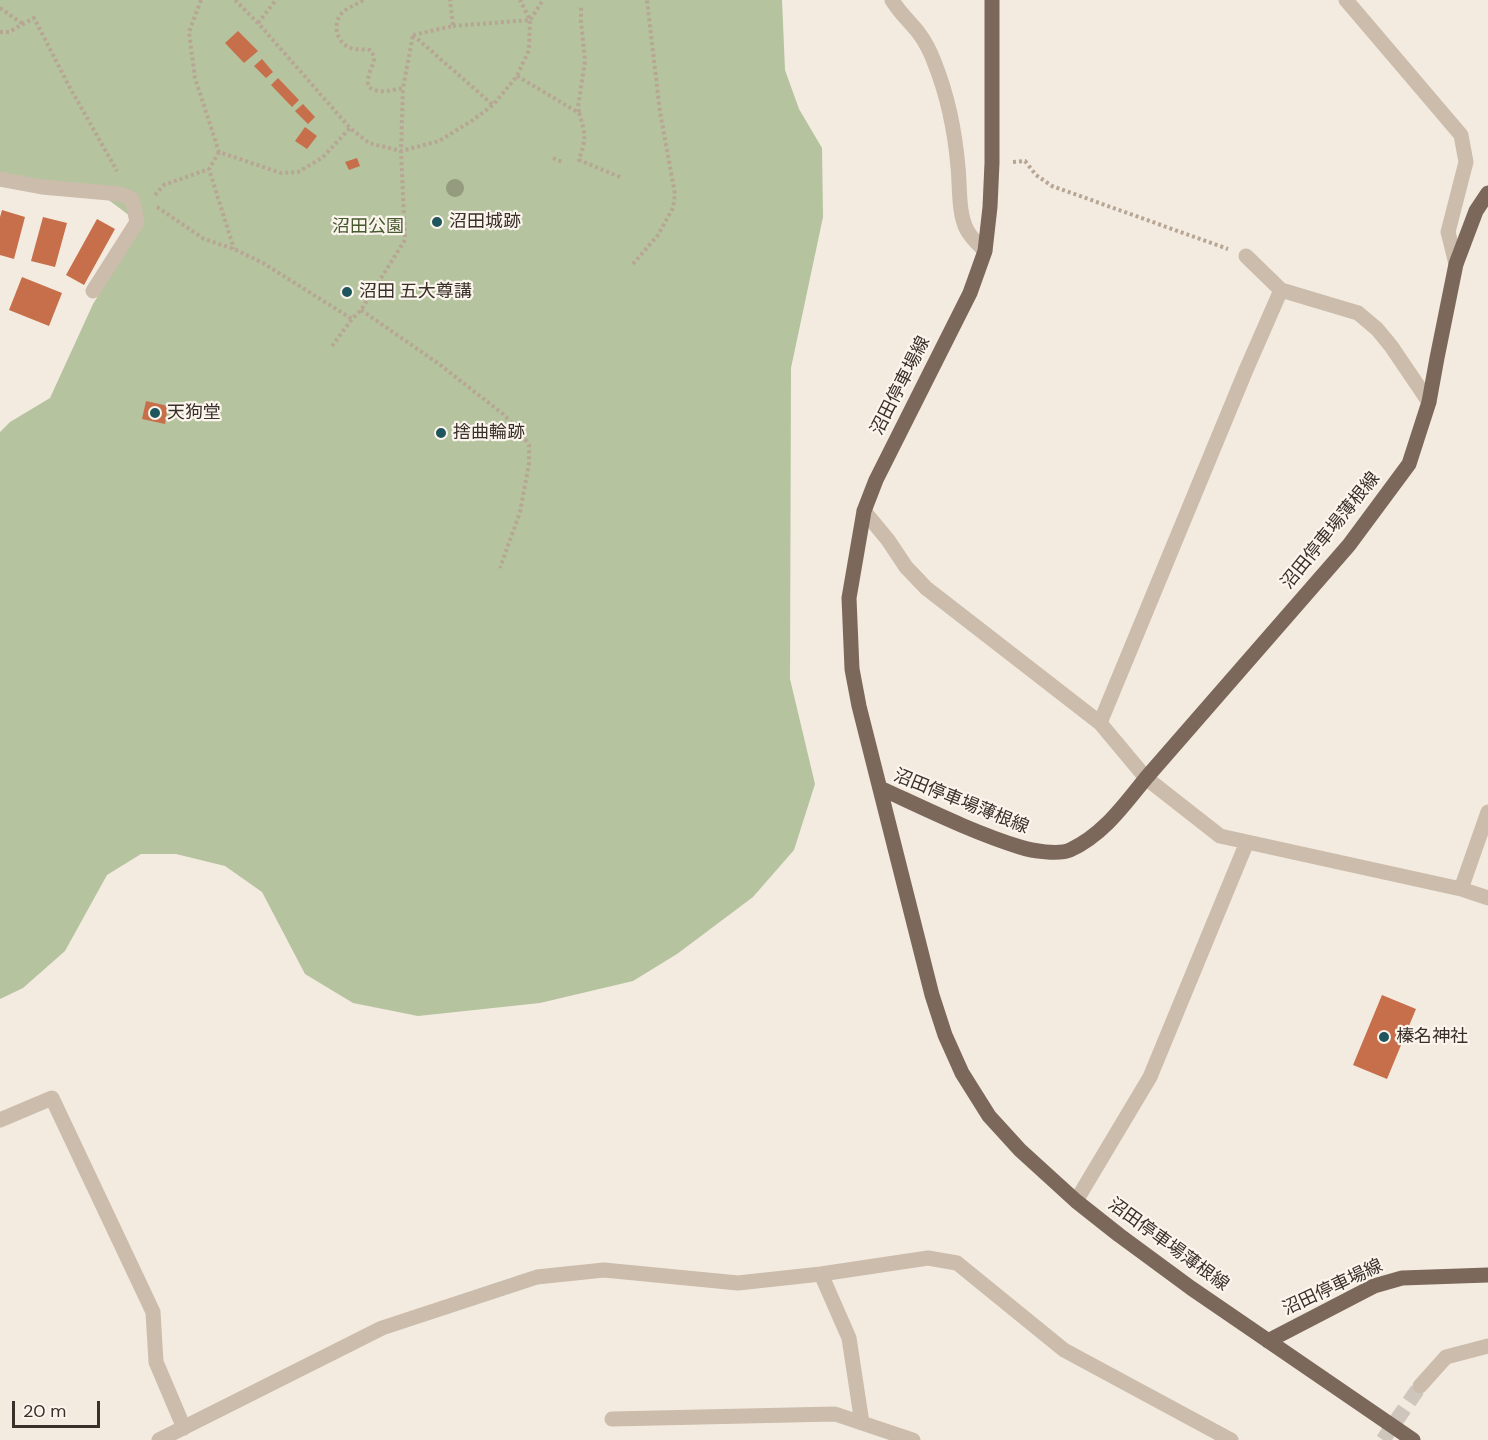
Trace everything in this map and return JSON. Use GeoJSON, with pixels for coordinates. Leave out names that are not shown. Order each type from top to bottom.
{"type":"FeatureCollection","features":[{"type":"Feature","properties":{"kind":"main road","name":"沼田停車場線"},"geometry":{"type":"LineString","coordinates":[[880,788],[852,669],[849,598],[864,511],[876,480],[970,293],[985,251],[992,163],[992,0]]}},
{"type":"Feature","properties":{"kind":"main road","name":"沼田停車場薄根線"},"geometry":{"type":"LineString","coordinates":[[880,788],[978,832],[1022,848],[1044,852],[1068,852],[1092,837],[1115,816],[1349,545],[1408,464],[1429,402],[1456,264],[1476,210],[1488,193]]}},
{"type":"Feature","properties":{"kind":"main road","name":"沼田停車場薄根線"},"geometry":{"type":"LineString","coordinates":[[880,788],[932,995],[945,1035],[958,1064],[989,1116],[1020,1150],[1076,1201],[1119,1235],[1173,1275],[1413,1440]]}},
{"type":"Feature","properties":{"kind":"main road","name":"沼田停車場線"},"geometry":{"type":"LineString","coordinates":[[1268,1341],[1374,1286],[1402,1278],[1488,1275]]}},
{"type":"Feature","properties":{"kind":"street"},"geometry":{"type":"LineString","coordinates":[[892,0],[906,21],[917,31],[935,64],[953,128],[959,168],[962,214],[966,230],[985,251]]}},
{"type":"Feature","properties":{"kind":"street"},"geometry":{"type":"LineString","coordinates":[[1346,0],[1461,135],[1466,162],[1448,232],[1456,264]]}},
{"type":"Feature","properties":{"kind":"street"},"geometry":{"type":"LineString","coordinates":[[0,178],[42,187],[120,194],[132,199],[137,222],[93,291]]}},
{"type":"Feature","properties":{"kind":"street"},"geometry":{"type":"LineString","coordinates":[[1246,256],[1281,290],[1358,313],[1377,329],[1391,346],[1429,402]]}},
{"type":"Feature","properties":{"kind":"street"},"geometry":{"type":"LineString","coordinates":[[1100,723],[1241,381],[1281,290]]}},
{"type":"Feature","properties":{"kind":"street"},"geometry":{"type":"LineString","coordinates":[[864,511],[888,540],[906,567],[926,588],[1100,723],[1146,778],[1220,836],[1461,889],[1488,898]]}},
{"type":"Feature","properties":{"kind":"street"},"geometry":{"type":"LineString","coordinates":[[1461,889],[1488,812]]}},
{"type":"Feature","properties":{"kind":"street"},"geometry":{"type":"LineString","coordinates":[[1076,1201],[1150,1077],[1247,842]]}},
{"type":"Feature","properties":{"kind":"street"},"geometry":{"type":"LineString","coordinates":[[0,1120],[52,1098],[153,1312],[156,1362],[184,1428]]}},
{"type":"Feature","properties":{"kind":"street"},"geometry":{"type":"LineString","coordinates":[[159,1440],[382,1328],[537,1277],[604,1270],[738,1283],[821,1274],[928,1258],[957,1263],[1064,1350],[1231,1440]]}},
{"type":"Feature","properties":{"kind":"street"},"geometry":{"type":"LineString","coordinates":[[821,1274],[849,1338],[862,1423]]}},
{"type":"Feature","properties":{"kind":"street"},"geometry":{"type":"LineString","coordinates":[[1420,1386],[1446,1357],[1488,1346]]}},
{"type":"Feature","properties":{"kind":"street"},"geometry":{"type":"LineString","coordinates":[[612,1419],[835,1414],[913,1440]]}},
{"type":"Feature","properties":{"kind":"path"},"geometry":{"type":"LineString","coordinates":[[201,0],[189,32],[195,78],[219,152],[210,169],[164,185],[149,201],[204,239],[234,249],[263,263],[352,319]]}},
{"type":"Feature","properties":{"kind":"path"},"geometry":{"type":"LineString","coordinates":[[235,0],[350,128],[369,143],[401,150],[439,141],[473,120],[493,105],[518,76],[529,50],[530,20],[520,0]]}},
{"type":"Feature","properties":{"kind":"path"},"geometry":{"type":"LineString","coordinates":[[258,23],[276,0]]}},
{"type":"Feature","properties":{"kind":"path"},"geometry":{"type":"LineString","coordinates":[[363,0],[345,10],[336,21],[336,32],[345,45],[352,49],[370,50],[372,53],[374,59],[368,79],[372,89],[380,91],[404,88]]}},
{"type":"Feature","properties":{"kind":"path"},"geometry":{"type":"LineString","coordinates":[[450,0],[453,26]]}},
{"type":"Feature","properties":{"kind":"path"},"geometry":{"type":"LineString","coordinates":[[530,20],[543,0]]}},
{"type":"Feature","properties":{"kind":"path"},"geometry":{"type":"LineString","coordinates":[[633,264],[658,235],[673,208],[675,194],[660,112],[647,0]]}},
{"type":"Feature","properties":{"kind":"path"},"geometry":{"type":"LineString","coordinates":[[581,7],[585,61],[578,107],[586,141],[579,160],[620,177]]}},
{"type":"Feature","properties":{"kind":"path"},"geometry":{"type":"LineString","coordinates":[[0,8],[23,24]]}},
{"type":"Feature","properties":{"kind":"path"},"geometry":{"type":"LineString","coordinates":[[0,32],[9,32],[34,18],[132,199]]}},
{"type":"Feature","properties":{"kind":"path"},"geometry":{"type":"LineString","coordinates":[[413,35],[453,26],[530,20]]}},
{"type":"Feature","properties":{"kind":"path"},"geometry":{"type":"LineString","coordinates":[[332,346],[361,309],[405,240],[401,150],[404,88],[413,35]]}},
{"type":"Feature","properties":{"kind":"path"},"geometry":{"type":"LineString","coordinates":[[413,35],[493,105]]}},
{"type":"Feature","properties":{"kind":"path"},"geometry":{"type":"LineString","coordinates":[[518,76],[579,113]]}},
{"type":"Feature","properties":{"kind":"path"},"geometry":{"type":"LineString","coordinates":[[219,152],[282,173],[298,172],[322,158],[350,128]]}},
{"type":"Feature","properties":{"kind":"path"},"geometry":{"type":"LineString","coordinates":[[553,158],[562,162]]}},
{"type":"Feature","properties":{"kind":"path"},"geometry":{"type":"LineString","coordinates":[[992,163],[1025,161],[1036,175],[1052,186],[1246,256]]}},
{"type":"Feature","properties":{"kind":"path"},"geometry":{"type":"LineString","coordinates":[[210,169],[234,249]]}},
{"type":"Feature","properties":{"kind":"path"},"geometry":{"type":"LineString","coordinates":[[361,309],[439,364],[503,414],[518,429],[528,445],[529,464],[520,512],[500,568]]}},
{"type":"Feature","properties":{"kind":"green space","name":"沼田公園"},"geometry":{"type":"Polygon","coordinates":[[[0,0],[782,0],[785,70],[799,109],[822,148],[823,217],[791,368],[790,679],[815,784],[794,850],[753,897],[677,954],[633,981],[540,1003],[418,1016],[353,1003],[305,974],[262,892],[225,866],[176,854],[141,854],[107,875],[65,951],[23,988],[0,999],[0,432],[10,422],[50,398],[93,304],[142,225],[102,195],[0,178],[0,0]]]}},
{"type":"Feature","properties":{"kind":"building"},"geometry":{"type":"Polygon","coordinates":[[[238,31],[258,51],[244,63],[225,43],[238,31]]]}},
{"type":"Feature","properties":{"kind":"building"},"geometry":{"type":"Polygon","coordinates":[[[262,59],[273,72],[266,78],[254,66],[262,59]]]}},
{"type":"Feature","properties":{"kind":"building"},"geometry":{"type":"Polygon","coordinates":[[[278,78],[299,100],[292,107],[271,85],[278,78]]]}},
{"type":"Feature","properties":{"kind":"building"},"geometry":{"type":"Polygon","coordinates":[[[303,104],[315,117],[308,124],[295,111],[303,104]]]}},
{"type":"Feature","properties":{"kind":"building"},"geometry":{"type":"Polygon","coordinates":[[[305,127],[317,136],[307,149],[295,141],[305,127]]]}},
{"type":"Feature","properties":{"kind":"building"},"geometry":{"type":"Polygon","coordinates":[[[357,158],[360,166],[349,170],[345,162],[357,158]]]}},
{"type":"Feature","properties":{"kind":"building"},"geometry":{"type":"Polygon","coordinates":[[[2,210],[25,217],[14,259],[0,255],[2,210]]]}},
{"type":"Feature","properties":{"kind":"building"},"geometry":{"type":"Polygon","coordinates":[[[43,217],[67,223],[55,267],[31,261],[43,217]]]}},
{"type":"Feature","properties":{"kind":"building"},"geometry":{"type":"Polygon","coordinates":[[[97,219],[115,229],[84,285],[66,275],[97,219]]]}},
{"type":"Feature","properties":{"kind":"building"},"geometry":{"type":"Polygon","coordinates":[[[22,277],[62,293],[49,326],[9,310],[22,277]]]}},
{"type":"Feature","properties":{"kind":"building","name":"天狗堂"},"geometry":{"type":"Polygon","coordinates":[[[146,401],[168,406],[165,424],[142,419],[146,401]]]}},
{"type":"Feature","properties":{"kind":"building","name":"榛名神社"},"geometry":{"type":"Polygon","coordinates":[[[1382,995],[1416,1009],[1387,1079],[1353,1065],[1382,995]]]}},
{"type":"Feature","properties":{"kind":"tunnel"},"geometry":{"type":"LineString","coordinates":[[1383,1440],[1420,1386]]}},
{"type":"Feature","properties":{"kind":"place","name":"沼田城跡"},"geometry":{"type":"Point","coordinates":[437,222]}},
{"type":"Feature","properties":{"kind":"place","name":"沼田 五大尊講"},"geometry":{"type":"Point","coordinates":[347,292]}},
{"type":"Feature","properties":{"kind":"place","name":"天狗堂"},"geometry":{"type":"Point","coordinates":[155,413]}},
{"type":"Feature","properties":{"kind":"place","name":"捨曲輪跡"},"geometry":{"type":"Point","coordinates":[441,433]}},
{"type":"Feature","properties":{"kind":"place","name":"榛名神社"},"geometry":{"type":"Point","coordinates":[1384,1037]}}]}
